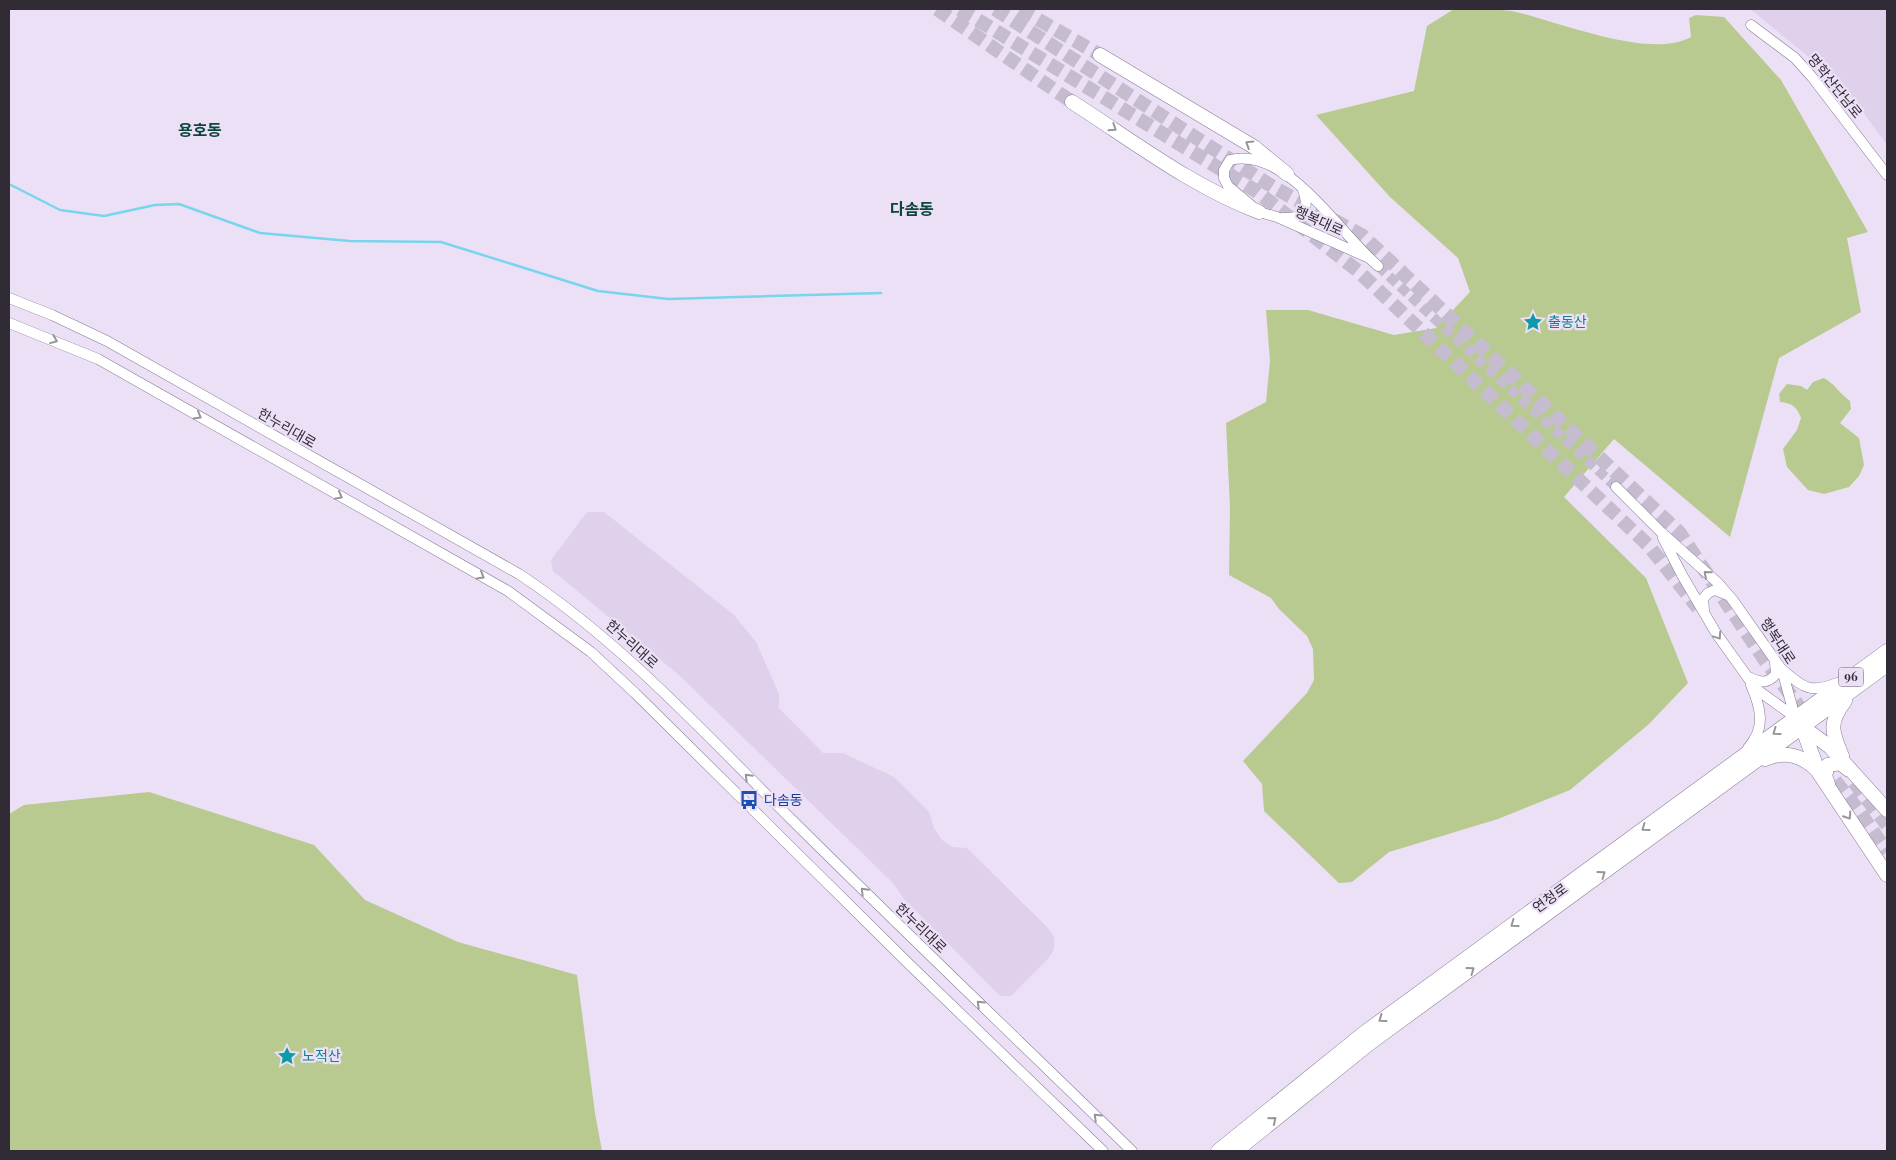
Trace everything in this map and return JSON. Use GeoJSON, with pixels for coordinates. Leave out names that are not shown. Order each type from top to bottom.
{"type":"FeatureCollection","features":[{"type":"Feature","properties":{"kind":"highway"},"geometry":{"type":"LineString","coordinates":[[1100,55],[1254,147],[1287,174]]}},
{"type":"Feature","properties":{"kind":"highway"},"geometry":{"type":"LineString","coordinates":[[1072,102],[1186,178],[1230,201],[1259,212]]}},
{"type":"Feature","properties":{"kind":"highway","name":"연청로"},"geometry":{"type":"LineString","coordinates":[[1236,1151],[1370,1043],[1743,763],[1853,683],[1887,651]]}},
{"type":"Feature","properties":{"kind":"highway","name":"연청로"},"geometry":{"type":"LineString","coordinates":[[1853,683],[1887,665]]}},
{"type":"Feature","properties":{"kind":"highway"},"geometry":{"type":"LineString","coordinates":[[1848,766],[1834,736],[1833,721],[1853,683]]}},
{"type":"Feature","properties":{"kind":"highway"},"geometry":{"type":"LineString","coordinates":[[1799,722],[1830,747],[1887,810]]}},
{"type":"Feature","properties":{"kind":"highway"},"geometry":{"type":"LineString","coordinates":[[1799,722],[1820,773],[1887,875]]}},
{"type":"Feature","properties":{"kind":"highway"},"geometry":{"type":"LineString","coordinates":[[1743,763],[1781,754],[1799,756],[1820,773]]}},
{"type":"Feature","properties":{"kind":"highway","name":"연청로"},"geometry":{"type":"LineString","coordinates":[[1218,1151],[1364,1033],[1743,763]]}},
{"type":"Feature","properties":{"kind":"highway"},"geometry":{"type":"LineString","coordinates":[[1830,789],[1825,776],[1828,765],[1840,763],[1848,766]]}},
{"type":"Feature","properties":{"kind":"street","name":"명학산단남로"},"geometry":{"type":"LineString","coordinates":[[1751,25],[1795,58],[1812,77],[1887,175]]}},
{"type":"Feature","properties":{"kind":"street"},"geometry":{"type":"LineString","coordinates":[[1259,212],[1228,186],[1224,178],[1224,170],[1230,160],[1241,157],[1287,174]]}},
{"type":"Feature","properties":{"kind":"street","name":"행복대로"},"geometry":{"type":"LineString","coordinates":[[1287,174],[1378,266]]}},
{"type":"Feature","properties":{"kind":"street"},"geometry":{"type":"LineString","coordinates":[[1277,217],[1296,218],[1303,213],[1306,206],[1302,188]]}},
{"type":"Feature","properties":{"kind":"street","name":"행복대로"},"geometry":{"type":"LineString","coordinates":[[1259,212],[1277,217],[1367,257]]}},
{"type":"Feature","properties":{"kind":"street","name":"한누리대로"},"geometry":{"type":"LineString","coordinates":[[9,298],[52,315],[138,357],[277,438],[519,574],[555,598],[605,637],[662,690],[927,953],[1132,1151]]}},
{"type":"Feature","properties":{"kind":"street"},"geometry":{"type":"LineString","coordinates":[[9,323],[89,355],[128,375],[508,591],[592,652],[906,961],[1103,1151]]}},
{"type":"Feature","properties":{"kind":"street","name":"행복대로"},"geometry":{"type":"LineString","coordinates":[[1616,488],[1660,532],[1718,583],[1732,599],[1782,670],[1799,722]]}},
{"type":"Feature","properties":{"kind":"street","name":"행복대로"},"geometry":{"type":"LineString","coordinates":[[1660,532],[1705,615],[1756,689],[1799,722]]}},
{"type":"Feature","properties":{"kind":"street"},"geometry":{"type":"LineString","coordinates":[[1705,615],[1702,605],[1703,598],[1708,593],[1715,590],[1723,592],[1732,599]]}},
{"type":"Feature","properties":{"kind":"street"},"geometry":{"type":"LineString","coordinates":[[1746,675],[1756,681],[1772,680],[1777,669],[1774,658]]}},
{"type":"Feature","properties":{"kind":"street"},"geometry":{"type":"LineString","coordinates":[[1782,670],[1802,686],[1814,689],[1853,683]]}},
{"type":"Feature","properties":{"kind":"street"},"geometry":{"type":"LineString","coordinates":[[1743,763],[1754,741],[1761,717],[1746,675]]}},
{"type":"Feature","properties":{"kind":"shaded area"},"geometry":{"type":"Polygon","coordinates":[[[1750,9],[1887,9],[1887,145],[1843,85],[1750,9]]]}},
{"type":"Feature","properties":{"kind":"shaded area"},"geometry":{"type":"Polygon","coordinates":[[[587,512],[604,512],[734,615],[756,642],[779,694],[779,708],[823,753],[843,753],[894,777],[929,812],[934,828],[942,840],[953,847],[967,848],[1047,927],[1054,937],[1054,949],[1048,959],[1011,996],[1000,996],[904,899],[893,883],[680,676],[553,571],[551,560],[587,512]]]}},
{"type":"Feature","properties":{"kind":"green space"},"geometry":{"type":"Polygon","coordinates":[[[1454,9],[1516,12],[1605,37],[1653,44],[1674,43],[1691,37],[1689,18],[1696,15],[1724,17],[1781,80],[1868,232],[1847,238],[1861,312],[1779,358],[1730,537],[1614,439],[1564,497],[1646,578],[1688,683],[1649,724],[1570,790],[1498,819],[1389,852],[1352,882],[1339,883],[1264,811],[1262,784],[1243,761],[1307,693],[1314,680],[1313,649],[1307,636],[1279,609],[1271,598],[1229,575],[1230,508],[1226,423],[1266,402],[1270,361],[1266,310],[1308,310],[1394,335],[1436,328],[1470,292],[1458,258],[1390,197],[1316,115],[1414,91],[1427,26],[1454,9]]]}},
{"type":"Feature","properties":{"kind":"green space"},"geometry":{"type":"Polygon","coordinates":[[[1824,378],[1850,401],[1851,409],[1840,423],[1859,438],[1864,465],[1859,476],[1849,487],[1824,494],[1808,490],[1787,467],[1783,449],[1797,430],[1801,418],[1793,406],[1780,402],[1779,394],[1787,384],[1801,386],[1807,390],[1813,382],[1824,378]]]}},
{"type":"Feature","properties":{"kind":"green space"},"geometry":{"type":"Polygon","coordinates":[[[149,792],[314,845],[365,900],[458,942],[577,975],[595,1113],[602,1151],[9,1151],[9,814],[24,805],[149,792]]]}},
{"type":"Feature","properties":{"kind":"waterway"},"geometry":{"type":"LineString","coordinates":[[9,184],[60,210],[104,216],[155,205],[179,204],[260,233],[350,241],[441,242],[598,291],[668,299],[881,293]]}},
{"type":"Feature","properties":{"kind":"tunnel"},"geometry":{"type":"LineString","coordinates":[[937,9],[1072,102]]}},
{"type":"Feature","properties":{"kind":"tunnel"},"geometry":{"type":"LineString","coordinates":[[960,9],[1256,191],[1358,271],[1649,546],[1698,608]]}},
{"type":"Feature","properties":{"kind":"tunnel"},"geometry":{"type":"LineString","coordinates":[[995,9],[1273,187],[1363,236],[1679,532],[1764,659],[1809,720]]}},
{"type":"Feature","properties":{"kind":"tunnel"},"geometry":{"type":"LineString","coordinates":[[1020,9],[1100,55]]}},
{"type":"Feature","properties":{"kind":"tunnel"},"geometry":{"type":"LineString","coordinates":[[1378,266],[1616,487]]}},
{"type":"Feature","properties":{"kind":"tunnel"},"geometry":{"type":"LineString","coordinates":[[1822,764],[1859,811],[1887,852]]}},
{"type":"Feature","properties":{"kind":"tunnel"},"geometry":{"type":"LineString","coordinates":[[1854,782],[1887,825]]}},
{"type":"Feature","properties":{"kind":"place","name":"출동산"},"geometry":{"type":"Point","coordinates":[1533,322]}},
{"type":"Feature","properties":{"kind":"place","name":"다솜동"},"geometry":{"type":"Point","coordinates":[749,800]}},
{"type":"Feature","properties":{"kind":"place","name":"노적산"},"geometry":{"type":"Point","coordinates":[287,1056]}},
{"type":"Feature","properties":{"kind":"district","name":"용호동"},"geometry":{"type":"Point","coordinates":[200,130]}},
{"type":"Feature","properties":{"kind":"district","name":"다솜동"},"geometry":{"type":"Point","coordinates":[912,209]}}]}
